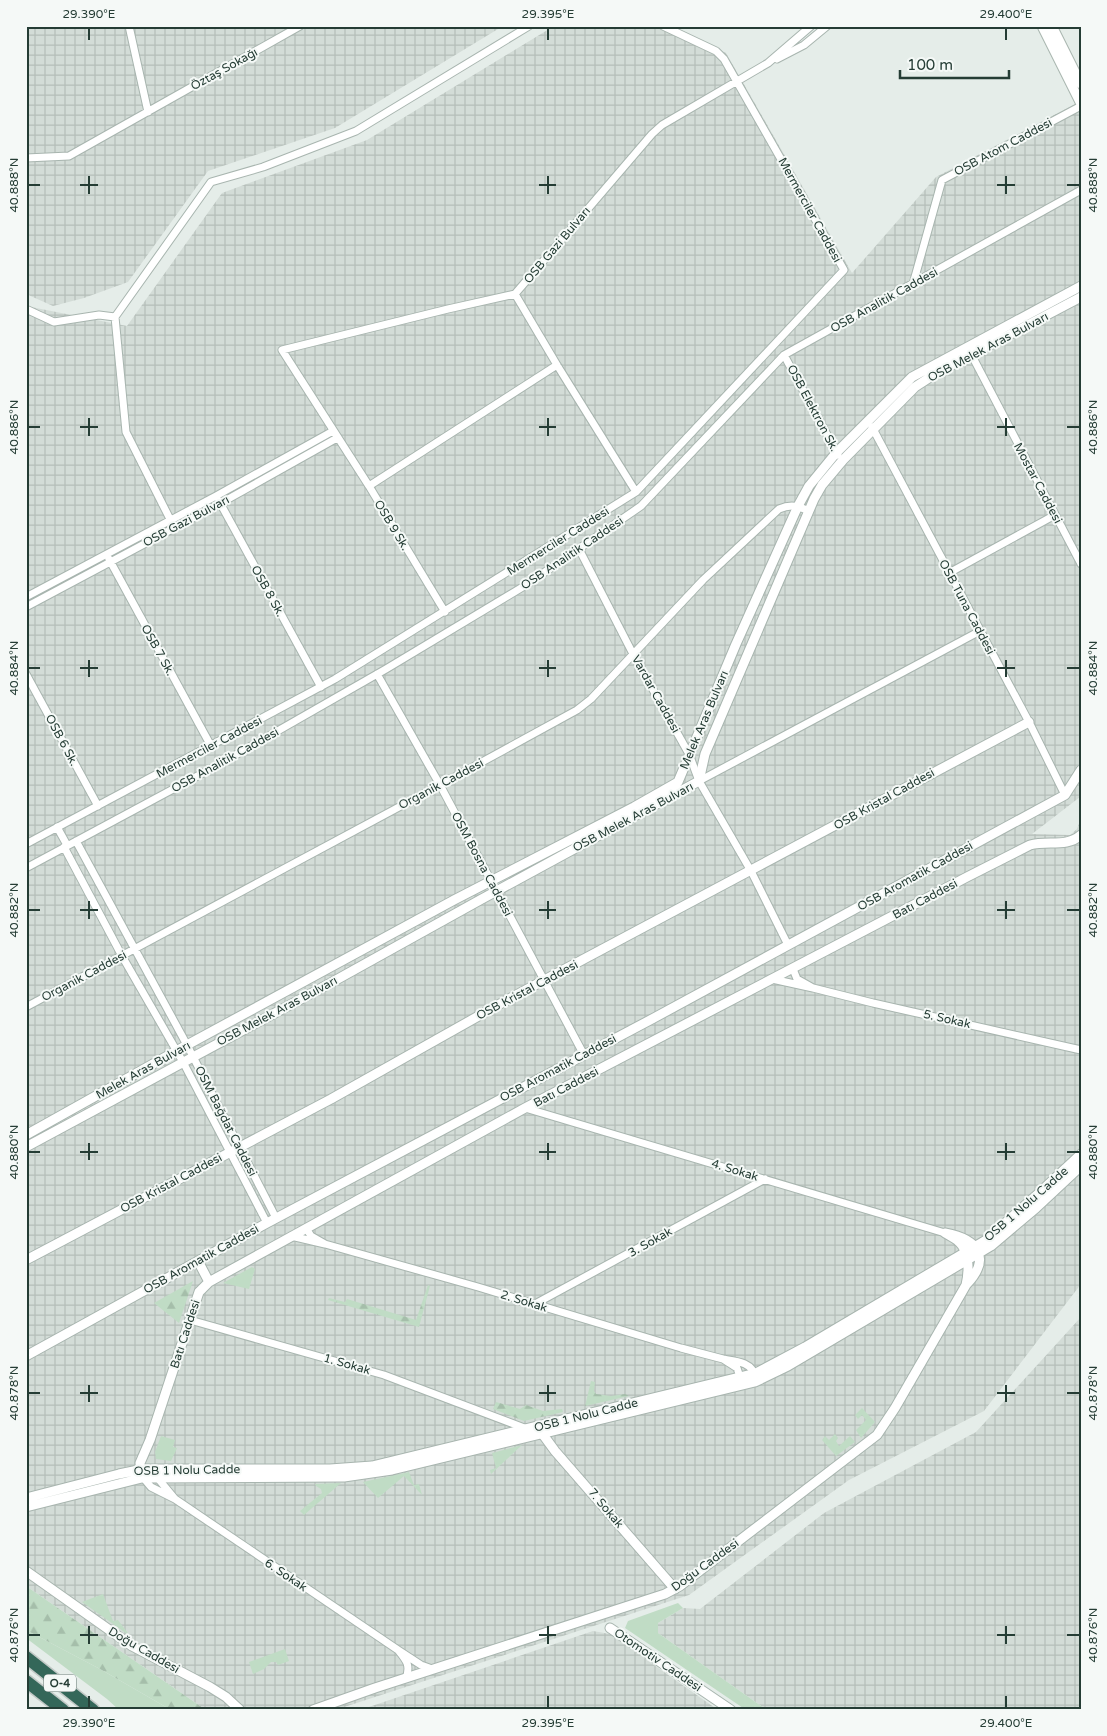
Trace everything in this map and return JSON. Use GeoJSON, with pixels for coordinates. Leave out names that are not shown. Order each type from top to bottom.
{"type":"FeatureCollection","features":[{"type":"Feature","properties":{"kind":"highway","name":"O-4"},"geometry":{"type":"LineString","coordinates":[[26,1657],[92,1710]]}},
{"type":"Feature","properties":{"kind":"highway","name":"O-4"},"geometry":{"type":"LineString","coordinates":[[26,1681],[63,1710]]}},
{"type":"Feature","properties":{"kind":"street"},"geometry":{"type":"LineString","coordinates":[[129,26],[148,112]]}},
{"type":"Feature","properties":{"kind":"street","name":"Öztaş Sokağı"},"geometry":{"type":"LineString","coordinates":[[26,158],[69,156],[300,26]]}},
{"type":"Feature","properties":{"kind":"street"},"geometry":{"type":"LineString","coordinates":[[174,527],[126,432],[115,318],[211,182],[263,167],[356,131],[529,26]]}},
{"type":"Feature","properties":{"kind":"street"},"geometry":{"type":"LineString","coordinates":[[663,26],[716,51],[724,59],[738,82]]}},
{"type":"Feature","properties":{"kind":"street","name":"OSB Gazi Bulvarı"},"geometry":{"type":"LineString","coordinates":[[26,607],[337,438],[282,350],[515,294],[652,134],[662,125],[768,64],[811,26]]}},
{"type":"Feature","properties":{"kind":"street"},"geometry":{"type":"LineString","coordinates":[[768,64],[804,45],[827,26]]}},
{"type":"Feature","properties":{"kind":"street"},"geometry":{"type":"LineString","coordinates":[[1042,26],[1081,105]]}},
{"type":"Feature","properties":{"kind":"street"},"geometry":{"type":"LineString","coordinates":[[1052,26],[1081,84]]}},
{"type":"Feature","properties":{"kind":"street","name":"Mermerciler Caddesi"},"geometry":{"type":"LineString","coordinates":[[26,844],[321,687],[636,492],[844,270],[738,82]]}},
{"type":"Feature","properties":{"kind":"street","name":"OSB Atom Caddesi"},"geometry":{"type":"LineString","coordinates":[[913,284],[942,180],[1081,105]]}},
{"type":"Feature","properties":{"kind":"street","name":"OSB Analitik Caddesi"},"geometry":{"type":"LineString","coordinates":[[26,868],[218,765],[377,674],[526,585],[641,506],[784,354],[1081,190]]}},
{"type":"Feature","properties":{"kind":"street","name":"OSB Melek Aras Bulvarı"},"geometry":{"type":"LineString","coordinates":[[26,1147],[699,781],[705,754],[817,492],[843,460],[873,428],[920,383],[969,352],[1080,293]]}},
{"type":"Feature","properties":{"kind":"street"},"geometry":{"type":"LineString","coordinates":[[515,294],[636,492]]}},
{"type":"Feature","properties":{"kind":"street"},"geometry":{"type":"LineString","coordinates":[[26,309],[54,322],[98,315],[115,318]]}},
{"type":"Feature","properties":{"kind":"street","name":"Melek Aras Bulvarı"},"geometry":{"type":"LineString","coordinates":[[26,1135],[187,1045],[678,782],[798,506],[809,486],[836,453],[912,377],[969,352]]}},
{"type":"Feature","properties":{"kind":"street","name":"Mostar Caddesi"},"geometry":{"type":"LineString","coordinates":[[969,352],[1081,564]]}},
{"type":"Feature","properties":{"kind":"street","name":"OSB Elektron Sk."},"geometry":{"type":"LineString","coordinates":[[784,354],[836,453],[843,460]]}},
{"type":"Feature","properties":{"kind":"street"},"geometry":{"type":"LineString","coordinates":[[369,486],[557,365]]}},
{"type":"Feature","properties":{"kind":"street","name":"OSB Tuna Caddesi"},"geometry":{"type":"LineString","coordinates":[[868,420],[1029,722],[1065,795]]}},
{"type":"Feature","properties":{"kind":"street","name":"OSB Gazi Bulvarı"},"geometry":{"type":"LineString","coordinates":[[26,597],[216,496],[333,431]]}},
{"type":"Feature","properties":{"kind":"street","name":"OSB 9 Sk."},"geometry":{"type":"LineString","coordinates":[[337,438],[369,486],[445,612]]}},
{"type":"Feature","properties":{"kind":"street","name":"OSB 8 Sk."},"geometry":{"type":"LineString","coordinates":[[216,496],[321,687]]}},
{"type":"Feature","properties":{"kind":"street","name":"Organik Caddesi"},"geometry":{"type":"LineString","coordinates":[[26,1007],[577,710],[591,698],[704,580],[779,509],[788,506],[798,506]]}},
{"type":"Feature","properties":{"kind":"street"},"geometry":{"type":"LineString","coordinates":[[798,506],[809,511]]}},
{"type":"Feature","properties":{"kind":"street"},"geometry":{"type":"LineString","coordinates":[[949,572],[1055,515]]}},
{"type":"Feature","properties":{"kind":"street","name":"Vardar Caddesi"},"geometry":{"type":"LineString","coordinates":[[579,549],[633,654],[690,754],[699,781],[752,871],[788,945]]}},
{"type":"Feature","properties":{"kind":"street","name":"OSB 7 Sk."},"geometry":{"type":"LineString","coordinates":[[106,554],[211,746]]}},
{"type":"Feature","properties":{"kind":"street"},"geometry":{"type":"LineString","coordinates":[[758,597],[769,602]]}},
{"type":"Feature","properties":{"kind":"street"},"geometry":{"type":"LineString","coordinates":[[699,781],[980,631]]}},
{"type":"Feature","properties":{"kind":"street","name":"OSB 6 Sk."},"geometry":{"type":"LineString","coordinates":[[26,674],[98,806]]}},
{"type":"Feature","properties":{"kind":"street","name":"OSM Bosna Caddesi"},"geometry":{"type":"LineString","coordinates":[[377,674],[440,785],[584,1055]]}},
{"type":"Feature","properties":{"kind":"street","name":"OSB Kristal Caddesi"},"geometry":{"type":"LineString","coordinates":[[26,1260],[331,1099],[545,980],[1029,722]]}},
{"type":"Feature","properties":{"kind":"street","name":"OSB Aromatik Caddesi"},"geometry":{"type":"LineString","coordinates":[[26,1356],[276,1218],[584,1055],[1065,795],[1081,770]]}},
{"type":"Feature","properties":{"kind":"street","name":"OSM Bağdat Caddesi"},"geometry":{"type":"LineString","coordinates":[[58,828],[122,956],[276,1218]]}},
{"type":"Feature","properties":{"kind":"street","name":"Batı Caddesi"},"geometry":{"type":"LineString","coordinates":[[141,1474],[141,1460],[150,1440],[199,1292],[209,1282],[525,1108],[1030,845],[1068,842],[1081,835]]}},
{"type":"Feature","properties":{"kind":"street","name":"OSM Bağdat Caddesi"},"geometry":{"type":"LineString","coordinates":[[76,841],[193,1056],[267,1223]]}},
{"type":"Feature","properties":{"kind":"street","name":"5. Sokak"},"geometry":{"type":"LineString","coordinates":[[793,969],[797,979],[813,988]]}},
{"type":"Feature","properties":{"kind":"street","name":"5. Sokak"},"geometry":{"type":"LineString","coordinates":[[772,979],[1081,1050]]}},
{"type":"Feature","properties":{"kind":"street","name":"4. Sokak"},"geometry":{"type":"LineString","coordinates":[[525,1108],[945,1233]]}},
{"type":"Feature","properties":{"kind":"street","name":"OSB 1 Nolu Cadde"},"geometry":{"type":"LineString","coordinates":[[977,1250],[1081,1154]]}},
{"type":"Feature","properties":{"kind":"street","name":"OSB 1 Nolu Cadde"},"geometry":{"type":"LineString","coordinates":[[26,1498],[119,1474],[353,1468],[383,1464],[508,1434],[534,1431],[755,1378],[771,1376],[966,1256],[1007,1234],[1081,1166]]}},
{"type":"Feature","properties":{"kind":"street","name":"3. Sokak"},"geometry":{"type":"LineString","coordinates":[[535,1304],[765,1179]]}},
{"type":"Feature","properties":{"kind":"street","name":"2. Sokak"},"geometry":{"type":"LineString","coordinates":[[306,1228],[311,1236],[325,1244]]}},
{"type":"Feature","properties":{"kind":"street"},"geometry":{"type":"LineString","coordinates":[[945,1233],[962,1237],[977,1250]]}},
{"type":"Feature","properties":{"kind":"street"},"geometry":{"type":"LineString","coordinates":[[945,1233],[962,1244],[966,1256]]}},
{"type":"Feature","properties":{"kind":"street","name":"2. Sokak"},"geometry":{"type":"LineString","coordinates":[[291,1236],[325,1244],[682,1348],[744,1364],[753,1369],[755,1378]]}},
{"type":"Feature","properties":{"kind":"street","name":"Doğu Caddesi"},"geometry":{"type":"LineString","coordinates":[[313,1710],[432,1669],[665,1594],[675,1589],[877,1435],[978,1268],[980,1258],[977,1250]]}},
{"type":"Feature","properties":{"kind":"street","name":"Doğu Caddesi"},"geometry":{"type":"LineString","coordinates":[[966,1256],[968,1272],[966,1285]]}},
{"type":"Feature","properties":{"kind":"street"},"geometry":{"type":"LineString","coordinates":[[198,1261],[209,1282]]}},
{"type":"Feature","properties":{"kind":"street","name":"1. Sokak"},"geometry":{"type":"LineString","coordinates":[[190,1320],[384,1375],[534,1431]]}},
{"type":"Feature","properties":{"kind":"street"},"geometry":{"type":"LineString","coordinates":[[723,1359],[737,1368],[740,1377]]}},
{"type":"Feature","properties":{"kind":"street","name":"OSB 1 Nolu Cadde"},"geometry":{"type":"LineString","coordinates":[[154,1473],[298,1478],[361,1475],[392,1470],[740,1377],[755,1378]]}},
{"type":"Feature","properties":{"kind":"street"},"geometry":{"type":"LineString","coordinates":[[501,1419],[508,1434]]}},
{"type":"Feature","properties":{"kind":"street","name":"7. Sokak"},"geometry":{"type":"LineString","coordinates":[[534,1431],[675,1589]]}},
{"type":"Feature","properties":{"kind":"street","name":"Batı Caddesi"},"geometry":{"type":"LineString","coordinates":[[150,1440],[147,1460],[154,1473]]}},
{"type":"Feature","properties":{"kind":"street","name":"6. Sokak"},"geometry":{"type":"LineString","coordinates":[[154,1473],[176,1500]]}},
{"type":"Feature","properties":{"kind":"street","name":"OSB 1 Nolu Cadde"},"geometry":{"type":"LineString","coordinates":[[26,1507],[141,1474]]}},
{"type":"Feature","properties":{"kind":"street","name":"6. Sokak"},"geometry":{"type":"LineString","coordinates":[[141,1474],[151,1487],[176,1500],[398,1650],[421,1665],[432,1669]]}},
{"type":"Feature","properties":{"kind":"street","name":"Doğu Caddesi"},"geometry":{"type":"LineString","coordinates":[[26,1571],[132,1646],[210,1687],[226,1697],[240,1710]]}},
{"type":"Feature","properties":{"kind":"street","name":"Otomotiv Caddesi"},"geometry":{"type":"LineString","coordinates":[[610,1628],[731,1710]]}},
{"type":"Feature","properties":{"kind":"street"},"geometry":{"type":"LineString","coordinates":[[398,1650],[408,1663],[409,1668],[406,1678]]}},
{"type":"Feature","properties":{"kind":"shaded area"},"geometry":{"type":"Polygon","coordinates":[[[26,26],[503,26],[335,128],[208,171],[128,282],[84,298],[53,306],[26,294],[26,26]]]}},
{"type":"Feature","properties":{"kind":"shaded area"},"geometry":{"type":"Polygon","coordinates":[[[554,26],[673,26],[726,53],[852,273],[936,177],[1081,101],[1081,806],[1080,797],[1032,834],[1070,835],[1077,829],[1081,818],[1081,1284],[984,1411],[849,1480],[689,1595],[335,1710],[206,1710],[26,1586],[26,306],[127,326],[222,193],[367,140],[554,26]]]}},
{"type":"Feature","properties":{"kind":"shaded area"},"geometry":{"type":"Polygon","coordinates":[[[1081,1317],[1081,1710],[767,1710],[658,1633],[658,1623],[683,1608],[700,1609],[824,1513],[976,1432],[1081,1317]]]}},
{"type":"Feature","properties":{"kind":"shaded area"},"geometry":{"type":"Polygon","coordinates":[[[593,1631],[610,1634],[718,1710],[360,1710],[593,1631]]]}},
{"type":"Feature","properties":{"kind":"green space"},"geometry":{"type":"Polygon","coordinates":[[[252,1267],[255,1269],[249,1289],[223,1283],[252,1267]]]}},
{"type":"Feature","properties":{"kind":"green space"},"geometry":{"type":"Polygon","coordinates":[[[193,1281],[179,1323],[154,1303],[193,1281]]]}},
{"type":"Feature","properties":{"kind":"green space"},"geometry":{"type":"Polygon","coordinates":[[[428,1285],[430,1286],[419,1327],[328,1300],[329,1298],[345,1302],[347,1299],[416,1320],[428,1285]]]}},
{"type":"Feature","properties":{"kind":"green space"},"geometry":{"type":"Polygon","coordinates":[[[591,1381],[595,1382],[594,1391],[596,1394],[611,1396],[625,1394],[629,1396],[585,1406],[591,1381]]]}},
{"type":"Feature","properties":{"kind":"green space"},"geometry":{"type":"Polygon","coordinates":[[[496,1402],[520,1409],[526,1405],[543,1411],[562,1409],[563,1412],[524,1421],[493,1409],[496,1402]]]}},
{"type":"Feature","properties":{"kind":"green space"},"geometry":{"type":"Polygon","coordinates":[[[862,1408],[875,1422],[861,1438],[856,1430],[866,1420],[862,1415],[858,1419],[855,1415],[862,1408]]]}},
{"type":"Feature","properties":{"kind":"green space"},"geometry":{"type":"Polygon","coordinates":[[[835,1434],[838,1438],[836,1441],[839,1446],[850,1436],[855,1442],[836,1456],[822,1440],[825,1436],[829,1440],[835,1434]]]}},
{"type":"Feature","properties":{"kind":"green space"},"geometry":{"type":"Polygon","coordinates":[[[161,1436],[175,1440],[173,1447],[177,1448],[171,1461],[156,1459],[155,1452],[161,1436]]]}},
{"type":"Feature","properties":{"kind":"green space"},"geometry":{"type":"Polygon","coordinates":[[[522,1445],[491,1474],[490,1470],[496,1468],[492,1453],[522,1445]]]}},
{"type":"Feature","properties":{"kind":"green space"},"geometry":{"type":"Polygon","coordinates":[[[409,1472],[414,1485],[419,1484],[422,1495],[404,1476],[378,1498],[363,1482],[409,1472]]]}},
{"type":"Feature","properties":{"kind":"green space"},"geometry":{"type":"Polygon","coordinates":[[[341,1483],[304,1515],[300,1511],[322,1493],[321,1489],[315,1484],[341,1483]]]}},
{"type":"Feature","properties":{"kind":"green space"},"geometry":{"type":"Polygon","coordinates":[[[26,1586],[206,1710],[171,1710],[100,1669],[26,1630],[26,1586]]]}},
{"type":"Feature","properties":{"kind":"green space"},"geometry":{"type":"Polygon","coordinates":[[[103,1594],[113,1621],[118,1620],[130,1636],[82,1602],[103,1594]]]}},
{"type":"Feature","properties":{"kind":"green space"},"geometry":{"type":"Polygon","coordinates":[[[678,1603],[683,1608],[658,1623],[658,1633],[767,1710],[746,1710],[625,1628],[628,1621],[678,1603]]]}},
{"type":"Feature","properties":{"kind":"green space"},"geometry":{"type":"Polygon","coordinates":[[[26,1630],[100,1669],[171,1710],[119,1710],[26,1638],[26,1630]]]}},
{"type":"Feature","properties":{"kind":"green space"},"geometry":{"type":"Polygon","coordinates":[[[285,1649],[289,1661],[278,1665],[276,1662],[271,1662],[264,1669],[253,1674],[249,1662],[285,1649]]]}}]}
